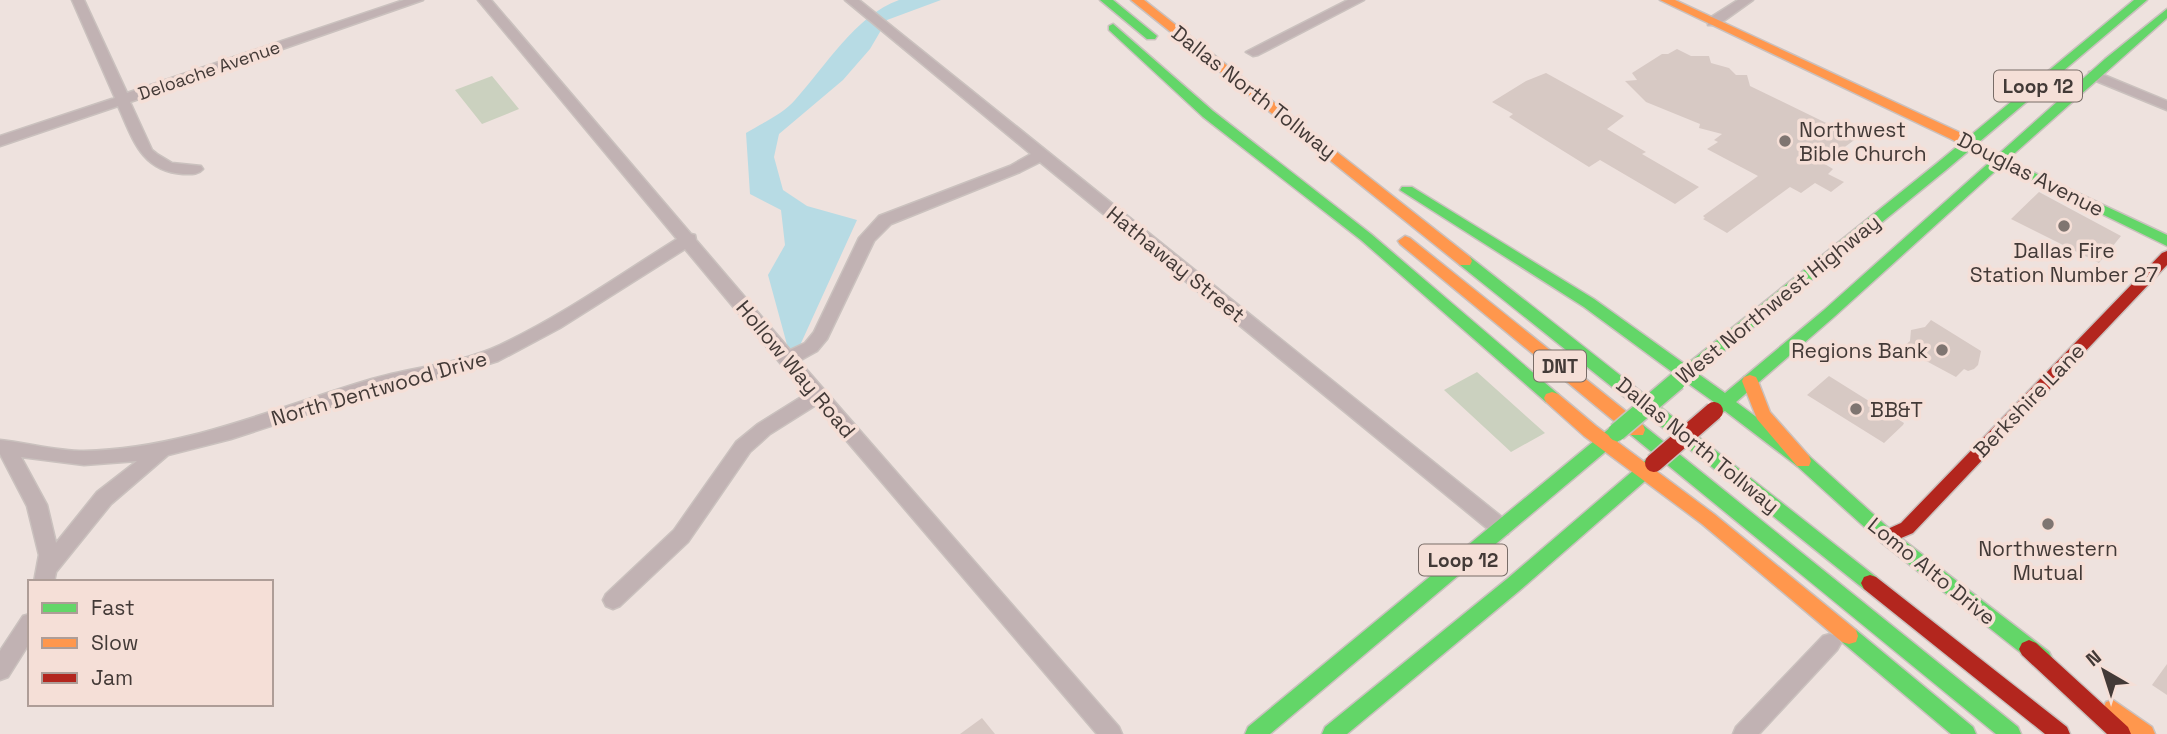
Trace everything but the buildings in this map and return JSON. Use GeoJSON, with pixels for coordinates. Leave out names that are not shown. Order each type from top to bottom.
{"type":"FeatureCollection","features":[{"type":"Feature","properties":{"kind":"main road","name":"Dallas North Tollway"},"geometry":{"type":"LineString","coordinates":[[1137,0],[2060,734]]}},
{"type":"Feature","properties":{"kind":"main road","name":"Douglas Avenue"},"geometry":{"type":"LineString","coordinates":[[1666,0],[1718,19],[1974,139],[2167,241]]}},
{"type":"Feature","properties":{"kind":"main road","name":"Douglas Avenue"},"geometry":{"type":"LineString","coordinates":[[1690,0],[1718,19]]}},
{"type":"Feature","properties":{"kind":"main road","name":"West Northwest Highway"},"geometry":{"type":"LineString","coordinates":[[1255,734],[1682,377],[1941,167],[2141,0]]}},
{"type":"Feature","properties":{"kind":"main road","name":"Dallas North Tollway"},"geometry":{"type":"LineString","coordinates":[[1100,5],[1168,50]]}},
{"type":"Feature","properties":{"kind":"main road"},"geometry":{"type":"LineString","coordinates":[[1100,5],[1208,114],[1367,237],[1604,442],[1649,467],[1966,734]]}},
{"type":"Feature","properties":{"kind":"main road","name":"West Northwest Highway"},"geometry":{"type":"LineString","coordinates":[[1332,734],[1750,381],[1958,199],[1972,183],[2164,11]]}},
{"type":"Feature","properties":{"kind":"main road","name":"Lomo Alto Drive"},"geometry":{"type":"LineString","coordinates":[[1273,106],[1589,303],[1719,407],[1803,461],[1886,537],[2029,649],[2145,734]]}},
{"type":"Feature","properties":{"kind":"main road","name":"Douglas Avenue"},"geometry":{"type":"LineString","coordinates":[[2004,154],[2167,224]]}},
{"type":"Feature","properties":{"kind":"main road"},"geometry":{"type":"LineString","coordinates":[[1941,167],[1972,183]]}},
{"type":"Feature","properties":{"kind":"main road","name":"Dallas North Tollway"},"geometry":{"type":"LineString","coordinates":[[1389,228],[2011,734]]}},
{"type":"Feature","properties":{"kind":"main road","name":"Berkshire Lane"},"geometry":{"type":"LineString","coordinates":[[1886,537],[1907,528],[2167,256]]}},
{"type":"Feature","properties":{"kind":"main road"},"geometry":{"type":"LineString","coordinates":[[1750,381],[1751,391],[1766,420],[1803,461]]}},
{"type":"Feature","properties":{"kind":"main road"},"geometry":{"type":"LineString","coordinates":[[2029,649],[2121,734]]}},
{"type":"Feature","properties":{"kind":"street"},"geometry":{"type":"LineString","coordinates":[[78,0],[146,152],[168,169],[195,169]]}},
{"type":"Feature","properties":{"kind":"street","name":"Deloache Avenue"},"geometry":{"type":"LineString","coordinates":[[0,141],[417,0]]}},
{"type":"Feature","properties":{"kind":"street","name":"Hollow Way Road"},"geometry":{"type":"LineString","coordinates":[[484,0],[689,239],[817,396],[1111,734]]}},
{"type":"Feature","properties":{"kind":"street","name":"Hathaway Street"},"geometry":{"type":"LineString","coordinates":[[851,0],[1501,528]]}},
{"type":"Feature","properties":{"kind":"street"},"geometry":{"type":"LineString","coordinates":[[1253,52],[1358,0]]}},
{"type":"Feature","properties":{"kind":"street"},"geometry":{"type":"LineString","coordinates":[[1718,19],[1748,0]]}},
{"type":"Feature","properties":{"kind":"street"},"geometry":{"type":"LineString","coordinates":[[2094,75],[2167,106]]}},
{"type":"Feature","properties":{"kind":"street"},"geometry":{"type":"LineString","coordinates":[[787,360],[811,347],[821,335],[867,238],[885,220],[1015,169],[1041,155]]}},
{"type":"Feature","properties":{"kind":"street","name":"North Dentwood Drive"},"geometry":{"type":"LineString","coordinates":[[3,447],[82,458],[140,455],[244,429],[309,405],[389,381],[454,370],[506,350],[689,239]]}},
{"type":"Feature","properties":{"kind":"street"},"geometry":{"type":"LineString","coordinates":[[614,600],[681,537],[743,447],[764,429],[817,396]]}},
{"type":"Feature","properties":{"kind":"street"},"geometry":{"type":"LineString","coordinates":[[3,447],[37,505],[49,555],[45,575]]}},
{"type":"Feature","properties":{"kind":"street"},"geometry":{"type":"LineString","coordinates":[[45,575],[104,498],[166,449]]}},
{"type":"Feature","properties":{"kind":"street"},"geometry":{"type":"LineString","coordinates":[[0,670],[28,626]]}},
{"type":"Feature","properties":{"kind":"street"},"geometry":{"type":"LineString","coordinates":[[1744,734],[1830,643]]}},
{"type":"Feature","properties":{"kind":"green space"},"geometry":{"type":"Polygon","coordinates":[[[492,76],[519,109],[482,124],[455,90],[492,76]]]}},
{"type":"Feature","properties":{"kind":"green space"},"geometry":{"type":"Polygon","coordinates":[[[1477,372],[1545,433],[1511,452],[1444,390],[1477,372]]]}},
{"type":"Feature","properties":{"kind":"water"},"geometry":{"type":"Polygon","coordinates":[[[899,0],[941,0],[887,20],[870,49],[843,80],[779,134],[774,157],[783,190],[807,206],[857,220],[792,363],[768,275],[785,245],[781,210],[750,194],[746,133],[790,105],[855,30],[883,7],[899,0]]]}},
{"type":"Feature","properties":{"kind":"traffic: fast"},"geometry":{"type":"LineString","coordinates":[[1106,0],[1151,36]]}},
{"type":"Feature","properties":{"kind":"traffic: fast"},"geometry":{"type":"LineString","coordinates":[[1677,381],[1941,167],[2141,0]]}},
{"type":"Feature","properties":{"kind":"traffic: fast"},"geometry":{"type":"LineString","coordinates":[[1714,411],[1829,313],[2167,12]]}},
{"type":"Feature","properties":{"kind":"traffic: fast"},"geometry":{"type":"LineString","coordinates":[[1113,28],[1208,114],[1366,237],[1552,398]]}},
{"type":"Feature","properties":{"kind":"traffic: fast"},"geometry":{"type":"LineString","coordinates":[[2008,164],[2167,241]]}},
{"type":"Feature","properties":{"kind":"traffic: fast"},"geometry":{"type":"LineString","coordinates":[[1407,190],[1589,303],[1725,402]]}},
{"type":"Feature","properties":{"kind":"traffic: fast"},"geometry":{"type":"LineString","coordinates":[[1465,261],[1870,583]]}},
{"type":"Feature","properties":{"kind":"traffic: fast"},"geometry":{"type":"LineString","coordinates":[[1617,432],[1677,381]]}},
{"type":"Feature","properties":{"kind":"traffic: fast"},"geometry":{"type":"LineString","coordinates":[[1725,402],[1803,461],[1887,537],[2042,658]]}},
{"type":"Feature","properties":{"kind":"traffic: fast"},"geometry":{"type":"LineString","coordinates":[[1637,430],[2011,734]]}},
{"type":"Feature","properties":{"kind":"traffic: fast"},"geometry":{"type":"LineString","coordinates":[[1255,734],[1617,432]]}},
{"type":"Feature","properties":{"kind":"traffic: fast"},"geometry":{"type":"LineString","coordinates":[[1332,734],[1513,585],[1654,463]]}},
{"type":"Feature","properties":{"kind":"traffic: fast"},"geometry":{"type":"LineString","coordinates":[[1849,636],[1966,734]]}},
{"type":"Feature","properties":{"kind":"traffic: slow"},"geometry":{"type":"LineString","coordinates":[[1137,0],[1465,261]]}},
{"type":"Feature","properties":{"kind":"traffic: slow"},"geometry":{"type":"LineString","coordinates":[[1666,0],[1956,136],[2008,164]]}},
{"type":"Feature","properties":{"kind":"traffic: slow"},"geometry":{"type":"LineString","coordinates":[[1405,241],[1637,430]]}},
{"type":"Feature","properties":{"kind":"traffic: slow"},"geometry":{"type":"LineString","coordinates":[[1750,381],[1763,415],[1803,461]]}},
{"type":"Feature","properties":{"kind":"traffic: slow"},"geometry":{"type":"LineString","coordinates":[[1552,398],[1590,431],[1708,519],[1849,636]]}},
{"type":"Feature","properties":{"kind":"traffic: slow"},"geometry":{"type":"LineString","coordinates":[[2113,709],[2145,734]]}},
{"type":"Feature","properties":{"kind":"traffic: jam"},"geometry":{"type":"LineString","coordinates":[[1887,537],[1907,528],[2167,256]]}},
{"type":"Feature","properties":{"kind":"traffic: jam"},"geometry":{"type":"LineString","coordinates":[[1654,463],[1714,411]]}},
{"type":"Feature","properties":{"kind":"traffic: jam"},"geometry":{"type":"LineString","coordinates":[[1870,583],[2060,734]]}},
{"type":"Feature","properties":{"kind":"traffic: jam"},"geometry":{"type":"LineString","coordinates":[[2029,649],[2121,734]]}},
{"type":"Feature","properties":{"kind":"place","name":"Northwest Bible Church"},"geometry":{"type":"Point","coordinates":[1785,141]}},
{"type":"Feature","properties":{"kind":"place","name":"Dallas Fire Station Number 27"},"geometry":{"type":"Point","coordinates":[2064,226]}},
{"type":"Feature","properties":{"kind":"place","name":"Regions Bank"},"geometry":{"type":"Point","coordinates":[1942,350]}},
{"type":"Feature","properties":{"kind":"place","name":"BB&T"},"geometry":{"type":"Point","coordinates":[1856,409]}},
{"type":"Feature","properties":{"kind":"place","name":"Northwestern Mutual"},"geometry":{"type":"Point","coordinates":[2048,524]}}]}
